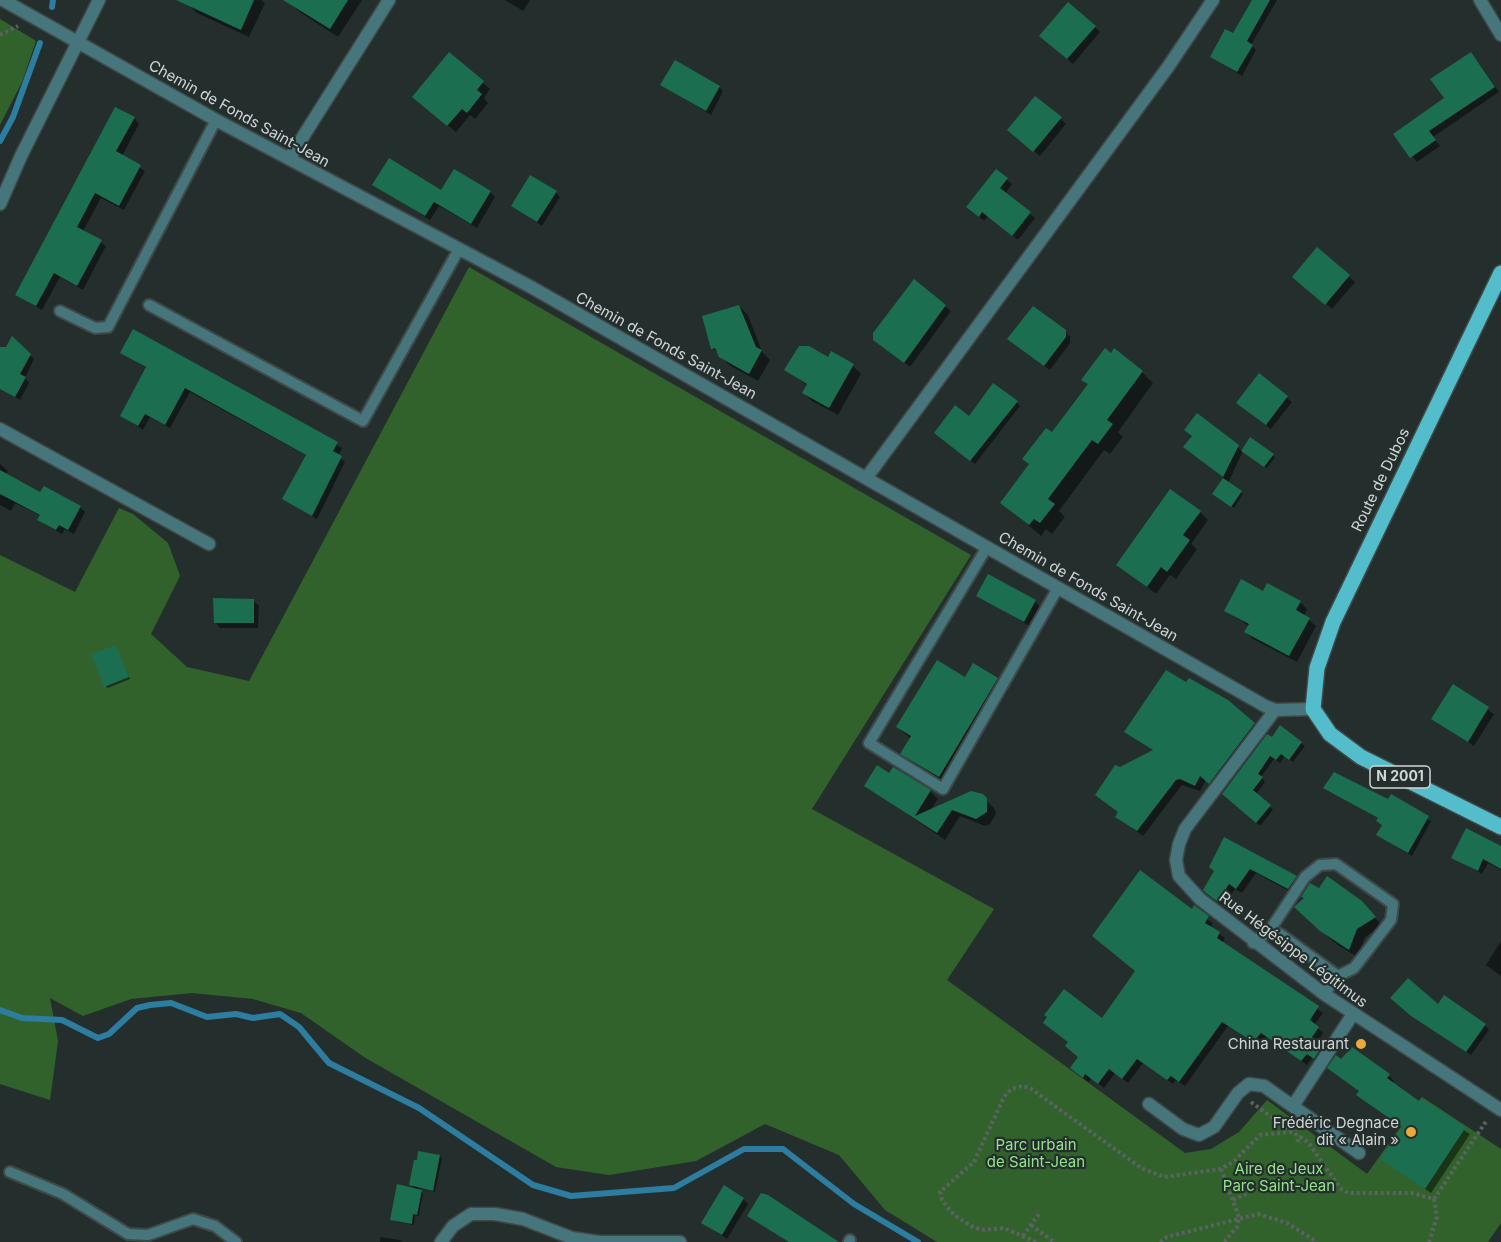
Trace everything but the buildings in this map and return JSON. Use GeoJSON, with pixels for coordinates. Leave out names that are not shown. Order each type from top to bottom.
{"type":"FeatureCollection","features":[{"type":"Feature","properties":{"kind":"main road","name":"Route de Dubos"},"geometry":{"type":"LineString","coordinates":[[1313,709],[1317,668],[1333,622],[1501,273]]}},
{"type":"Feature","properties":{"kind":"main road","name":"N 2001"},"geometry":{"type":"LineString","coordinates":[[1313,709],[1330,734],[1361,757],[1501,827]]}},
{"type":"Feature","properties":{"kind":"street","name":"Chemin de Fonds Saint-Jean"},"geometry":{"type":"LineString","coordinates":[[3,0],[216,120],[459,249],[867,477],[1275,711]]}},
{"type":"Feature","properties":{"kind":"street"},"geometry":{"type":"LineString","coordinates":[[0,204],[21,156],[99,0]]}},
{"type":"Feature","properties":{"kind":"street"},"geometry":{"type":"LineString","coordinates":[[289,159],[389,0]]}},
{"type":"Feature","properties":{"kind":"street"},"geometry":{"type":"LineString","coordinates":[[867,477],[1168,67],[1213,0]]}},
{"type":"Feature","properties":{"kind":"street"},"geometry":{"type":"LineString","coordinates":[[1480,0],[1497,22],[1501,35]]}},
{"type":"Feature","properties":{"kind":"street"},"geometry":{"type":"LineString","coordinates":[[0,429],[209,544]]}},
{"type":"Feature","properties":{"kind":"street"},"geometry":{"type":"LineString","coordinates":[[1275,711],[1313,709]]}},
{"type":"Feature","properties":{"kind":"street","name":"Rue Hégésippe Légitimus"},"geometry":{"type":"LineString","coordinates":[[1275,711],[1185,829],[1176,860],[1179,876],[1200,899],[1254,943],[1324,994],[1498,1108]]}},
{"type":"Feature","properties":{"kind":"street"},"geometry":{"type":"LineString","coordinates":[[1293,1106],[1353,1014]]}},
{"type":"Feature","properties":{"kind":"street"},"geometry":{"type":"LineString","coordinates":[[1149,1104],[1183,1129],[1199,1135],[1214,1127],[1238,1093],[1249,1084],[1264,1086],[1359,1153]]}},
{"type":"Feature","properties":{"kind":"street"},"geometry":{"type":"LineString","coordinates":[[441,1242],[453,1226],[471,1214],[495,1214],[523,1219],[572,1238],[599,1242],[680,1242]]}},
{"type":"Feature","properties":{"kind":"lane"},"geometry":{"type":"LineString","coordinates":[[60,311],[94,328],[108,327],[216,120]]}},
{"type":"Feature","properties":{"kind":"lane"},"geometry":{"type":"LineString","coordinates":[[149,305],[363,421],[459,249]]}},
{"type":"Feature","properties":{"kind":"lane"},"geometry":{"type":"LineString","coordinates":[[987,547],[869,743],[943,789],[1058,588]]}},
{"type":"Feature","properties":{"kind":"lane"},"geometry":{"type":"LineString","coordinates":[[1254,943],[1270,930],[1305,877],[1320,865],[1336,864],[1393,904],[1391,920],[1354,968],[1338,976],[1324,994]]}},
{"type":"Feature","properties":{"kind":"lane"},"geometry":{"type":"LineString","coordinates":[[1270,930],[1280,934],[1338,976]]}},
{"type":"Feature","properties":{"kind":"lane"},"geometry":{"type":"LineString","coordinates":[[10,1172],[63,1194],[128,1234],[148,1236],[193,1220],[215,1226],[236,1242]]}},
{"type":"Feature","properties":{"kind":"path"},"geometry":{"type":"LineString","coordinates":[[1036,1242],[1004,1228],[982,1230],[972,1226],[954,1215],[942,1200],[940,1192],[974,1162],[1004,1097],[1011,1089],[1022,1086],[1030,1088],[1153,1175],[1173,1176],[1221,1169],[1233,1162],[1260,1135],[1292,1132]]}},
{"type":"Feature","properties":{"kind":"path"},"geometry":{"type":"LineString","coordinates":[[1238,1093],[1301,1136],[1341,1190],[1348,1193],[1419,1194],[1434,1199]]}},
{"type":"Feature","properties":{"kind":"path"},"geometry":{"type":"LineString","coordinates":[[1429,1242],[1437,1217],[1434,1199],[1498,1108]]}},
{"type":"Feature","properties":{"kind":"path"},"geometry":{"type":"LineString","coordinates":[[1297,1142],[1301,1136]]}},
{"type":"Feature","properties":{"kind":"path"},"geometry":{"type":"LineString","coordinates":[[1221,1169],[1239,1217],[1237,1227],[1224,1242]]}},
{"type":"Feature","properties":{"kind":"path"},"geometry":{"type":"LineString","coordinates":[[1233,1200],[1246,1194]]}},
{"type":"Feature","properties":{"kind":"path"},"geometry":{"type":"LineString","coordinates":[[1023,1236],[1040,1214]]}},
{"type":"Feature","properties":{"kind":"path"},"geometry":{"type":"LineString","coordinates":[[1160,1242],[1167,1237],[1258,1214],[1271,1216],[1317,1242]]}},
{"type":"Feature","properties":{"kind":"path"},"geometry":{"type":"LineString","coordinates":[[1031,1225],[1054,1242]]}},
{"type":"Feature","properties":{"kind":"green space"},"geometry":{"type":"Polygon","coordinates":[[[0,19],[36,41],[22,82],[0,125],[0,19]]]}},
{"type":"Feature","properties":{"kind":"green space"},"geometry":{"type":"Polygon","coordinates":[[[469,267],[971,555],[812,809],[994,909],[947,980],[1185,1153],[1211,1149],[1239,1132],[1267,1100],[1367,1174],[1422,1097],[1501,1149],[1501,1223],[1488,1242],[937,1242],[885,1210],[839,1155],[765,1124],[696,1161],[609,1175],[556,1167],[364,1057],[301,1013],[253,999],[192,993],[131,999],[83,1016],[50,998],[58,1041],[50,1100],[0,1084],[0,555],[75,592],[119,508],[133,514],[168,543],[180,576],[151,634],[187,667],[249,681],[469,267]]]}},
{"type":"Feature","properties":{"kind":"waterway"},"geometry":{"type":"LineString","coordinates":[[52,7],[53,0]]}},
{"type":"Feature","properties":{"kind":"waterway"},"geometry":{"type":"LineString","coordinates":[[0,141],[13,117],[40,43]]}},
{"type":"Feature","properties":{"kind":"waterway"},"geometry":{"type":"LineString","coordinates":[[0,1010],[22,1018],[62,1020],[98,1038],[109,1034],[137,1008],[150,1005],[171,1003],[207,1017],[236,1014],[253,1018],[280,1014],[299,1027],[329,1063],[419,1108],[533,1185],[571,1196],[674,1188],[744,1149],[783,1149],[854,1204],[918,1242]]}},
{"type":"Feature","properties":{"kind":"place","name":"China Restaurant"},"geometry":{"type":"Point","coordinates":[1361,1044]}},
{"type":"Feature","properties":{"kind":"place","name":"Frédéric Degnace dit « Alain »"},"geometry":{"type":"Point","coordinates":[1411,1132]}},
{"type":"Feature","properties":{"kind":"park label","name":"Parc urbain de Saint-Jean"},"geometry":{"type":"Point","coordinates":[1036,1154]}},
{"type":"Feature","properties":{"kind":"park label","name":"Aire de Jeux Parc Saint-Jean"},"geometry":{"type":"Point","coordinates":[1279,1178]}}]}
